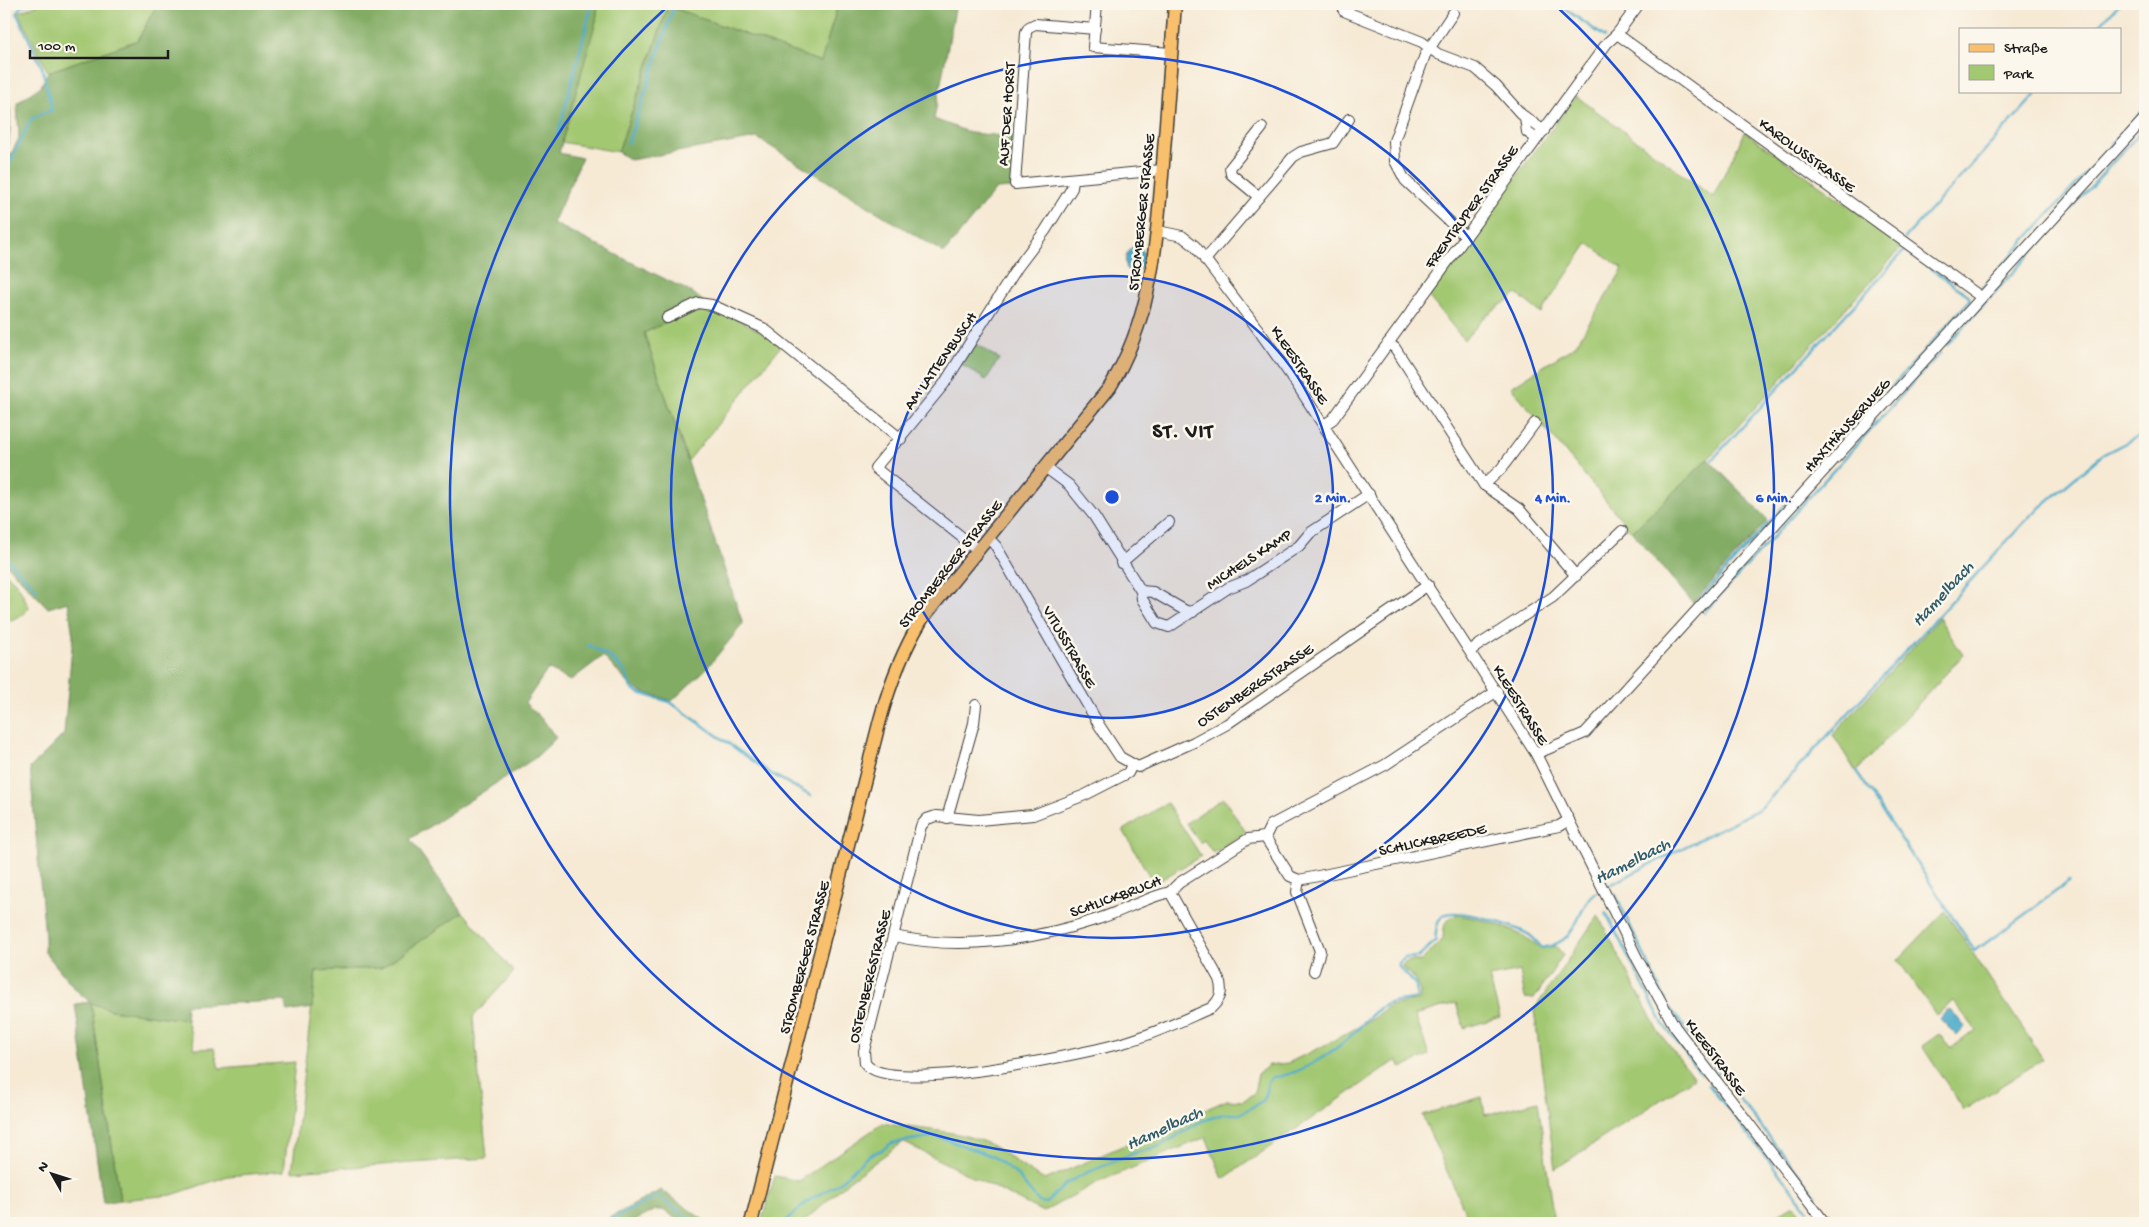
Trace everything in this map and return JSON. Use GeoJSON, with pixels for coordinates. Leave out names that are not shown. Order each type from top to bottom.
{"type":"FeatureCollection","features":[{"type":"Feature","properties":{"kind":"main road","name":"STROMBERGER STRASSE"},"geometry":{"type":"LineString","coordinates":[[751,1223],[890,680],[904,648],[922,619],[1110,387],[1128,356],[1150,286],[1158,231],[1175,4]]}},
{"type":"Feature","properties":{"kind":"street"},"geometry":{"type":"LineString","coordinates":[[1097,4],[1093,46],[1172,52]]}},
{"type":"Feature","properties":{"kind":"street"},"geometry":{"type":"LineString","coordinates":[[1346,4],[1344,11],[1422,42],[1438,54],[1475,68],[1525,117],[1540,135]]}},
{"type":"Feature","properties":{"kind":"street","name":"FRENTRUPER STRASSE"},"geometry":{"type":"LineString","coordinates":[[1324,425],[1333,419],[1607,43],[1617,34],[1639,4]]}},
{"type":"Feature","properties":{"kind":"street"},"geometry":{"type":"LineString","coordinates":[[1454,13],[1429,48],[1394,141],[1395,161],[1405,180],[1466,237]]}},
{"type":"Feature","properties":{"kind":"street","name":"AUF DER HORST"},"geometry":{"type":"LineString","coordinates":[[1095,29],[1034,24],[1029,26],[1026,32],[1015,184],[1162,170]]}},
{"type":"Feature","properties":{"kind":"street","name":"KAROLUSSTRASSE"},"geometry":{"type":"LineString","coordinates":[[1617,34],[1980,297]]}},
{"type":"Feature","properties":{"kind":"street","name":"HAXTHÄUSERWEG"},"geometry":{"type":"LineString","coordinates":[[1536,754],[1585,733],[2145,118]]}},
{"type":"Feature","properties":{"kind":"street"},"geometry":{"type":"LineString","coordinates":[[1205,260],[1293,158],[1301,152],[1333,143],[1348,119]]}},
{"type":"Feature","properties":{"kind":"street"},"geometry":{"type":"LineString","coordinates":[[1259,197],[1231,174],[1230,168],[1262,128]]}},
{"type":"Feature","properties":{"kind":"street","name":"AM LATTENBUSCH"},"geometry":{"type":"LineString","coordinates":[[978,550],[876,468],[944,384],[1022,262],[1046,231],[1072,188],[1073,179]]}},
{"type":"Feature","properties":{"kind":"street","name":"KLEESTRASSE"},"geometry":{"type":"LineString","coordinates":[[1158,231],[1182,236],[1195,246],[1257,328],[1324,425],[1471,650],[1536,754],[1638,960],[1675,1027],[1825,1223]]}},
{"type":"Feature","properties":{"kind":"street"},"geometry":{"type":"LineString","coordinates":[[667,318],[698,303],[712,305],[764,328],[900,438]]}},
{"type":"Feature","properties":{"kind":"street"},"geometry":{"type":"LineString","coordinates":[[1388,343],[1395,348],[1484,485],[1519,509],[1576,576]]}},
{"type":"Feature","properties":{"kind":"street"},"geometry":{"type":"LineString","coordinates":[[1484,485],[1500,470],[1535,423]]}},
{"type":"Feature","properties":{"kind":"street","name":"MICHELS KAMP"},"geometry":{"type":"LineString","coordinates":[[1046,468],[1069,486],[1094,516],[1121,563],[1141,591],[1142,599],[1157,623],[1170,627],[1228,588],[1246,581],[1299,546],[1310,533],[1369,494]]}},
{"type":"Feature","properties":{"kind":"street"},"geometry":{"type":"LineString","coordinates":[[1121,563],[1169,522]]}},
{"type":"Feature","properties":{"kind":"street"},"geometry":{"type":"LineString","coordinates":[[1471,650],[1553,597],[1622,531]]}},
{"type":"Feature","properties":{"kind":"street","name":"VITUSSTRASSE"},"geometry":{"type":"LineString","coordinates":[[988,538],[996,546],[1099,725],[1120,757],[1132,765]]}},
{"type":"Feature","properties":{"kind":"street","name":"OSTENBERGSTRASSE"},"geometry":{"type":"LineString","coordinates":[[1170,892],[1218,979],[1222,990],[1219,1001],[1211,1008],[1128,1042],[1060,1059],[995,1070],[883,1074],[867,1067],[864,1063],[864,1051],[921,826],[927,820],[936,816],[979,820],[1033,815],[1086,795],[1128,773],[1132,765],[1138,767],[1146,765],[1227,724],[1428,585]]}},
{"type":"Feature","properties":{"kind":"street"},"geometry":{"type":"LineString","coordinates":[[1141,591],[1153,592],[1186,611],[1193,612]]}},
{"type":"Feature","properties":{"kind":"street"},"geometry":{"type":"LineString","coordinates":[[1314,971],[1320,952],[1297,892],[1300,880],[1290,876],[1265,837],[1270,825],[1385,765],[1497,691]]}},
{"type":"Feature","properties":{"kind":"street"},"geometry":{"type":"LineString","coordinates":[[947,818],[974,723],[976,705]]}},
{"type":"Feature","properties":{"kind":"street","name":"SCHLICKBREEDE"},"geometry":{"type":"LineString","coordinates":[[1300,880],[1524,834],[1559,826],[1569,820]]}},
{"type":"Feature","properties":{"kind":"street","name":"SCHLICKBRUCH"},"geometry":{"type":"LineString","coordinates":[[894,936],[917,942],[949,943],[1031,936],[1100,918],[1170,892],[1179,883],[1248,839],[1265,837]]}},
{"type":"Feature","properties":{"kind":"green space"},"geometry":{"type":"Polygon","coordinates":[[[40,4],[157,4],[138,40],[48,72],[18,12],[40,4]]]}},
{"type":"Feature","properties":{"kind":"green space"},"geometry":{"type":"Polygon","coordinates":[[[157,4],[598,4],[596,21],[559,153],[582,158],[553,223],[693,293],[711,308],[699,306],[644,333],[743,624],[706,669],[672,701],[640,691],[630,685],[603,656],[570,681],[548,669],[525,703],[544,721],[556,738],[535,758],[410,839],[463,912],[381,968],[316,971],[312,1008],[287,1012],[285,1001],[185,1005],[187,1020],[111,1010],[91,1003],[120,1200],[103,1203],[75,1004],[90,1002],[76,990],[44,951],[45,937],[30,768],[64,734],[73,636],[68,602],[48,608],[4,562],[4,168],[19,138],[17,103],[41,86],[48,72],[138,40],[157,4]]]}},
{"type":"Feature","properties":{"kind":"green space"},"geometry":{"type":"Polygon","coordinates":[[[598,4],[838,4],[821,62],[668,6],[618,152],[561,142],[596,21],[598,4]]]}},
{"type":"Feature","properties":{"kind":"green space"},"geometry":{"type":"Polygon","coordinates":[[[838,4],[956,4],[934,119],[971,133],[1014,137],[1011,188],[996,189],[944,253],[757,138],[630,160],[618,152],[668,6],[821,62],[838,4]]]}},
{"type":"Feature","properties":{"kind":"green space"},"geometry":{"type":"Polygon","coordinates":[[[1576,96],[1713,197],[1745,132],[1904,245],[1708,459],[1632,532],[1511,387],[1575,346],[1623,269],[1588,243],[1541,313],[1517,294],[1488,314],[1464,340],[1428,296],[1576,96]]]}},
{"type":"Feature","properties":{"kind":"green space"},"geometry":{"type":"Polygon","coordinates":[[[4,104],[10,107],[10,126],[4,155],[4,104]]]}},
{"type":"Feature","properties":{"kind":"green space"},"geometry":{"type":"Polygon","coordinates":[[[699,306],[721,312],[742,322],[763,333],[781,346],[688,461],[644,333],[699,306]]]}},
{"type":"Feature","properties":{"kind":"green space"},"geometry":{"type":"Polygon","coordinates":[[[974,343],[999,359],[986,380],[961,364],[974,343]]]}},
{"type":"Feature","properties":{"kind":"green space"},"geometry":{"type":"Polygon","coordinates":[[[1708,459],[1768,520],[1693,603],[1632,532],[1708,459]]]}},
{"type":"Feature","properties":{"kind":"green space"},"geometry":{"type":"Polygon","coordinates":[[[4,571],[18,585],[29,607],[24,614],[4,624],[4,571]]]}},
{"type":"Feature","properties":{"kind":"green space"},"geometry":{"type":"Polygon","coordinates":[[[1939,618],[1963,655],[1856,772],[1833,735],[1939,618]]]}},
{"type":"Feature","properties":{"kind":"green space"},"geometry":{"type":"Polygon","coordinates":[[[1223,798],[1246,832],[1213,853],[1204,840],[1200,843],[1186,823],[1223,798]]]}},
{"type":"Feature","properties":{"kind":"green space"},"geometry":{"type":"Polygon","coordinates":[[[1167,803],[1201,856],[1154,884],[1123,830],[1167,803]]]}},
{"type":"Feature","properties":{"kind":"green space"},"geometry":{"type":"Polygon","coordinates":[[[1945,911],[2043,1059],[1964,1110],[1922,1046],[1939,1034],[1951,1048],[1976,1030],[1953,1001],[1936,1015],[1898,960],[1945,911]]]}},
{"type":"Feature","properties":{"kind":"green space"},"geometry":{"type":"Polygon","coordinates":[[[463,912],[514,972],[473,1017],[487,1158],[292,1171],[316,971],[381,968],[463,912]]]}},
{"type":"Feature","properties":{"kind":"green space"},"geometry":{"type":"Polygon","coordinates":[[[1458,915],[1502,926],[1523,936],[1541,948],[1556,946],[1563,955],[1534,999],[1525,998],[1520,971],[1489,977],[1500,1017],[1464,1028],[1456,1003],[1415,1015],[1429,1055],[1401,1068],[1397,1060],[1223,1179],[1206,1137],[1096,1183],[1043,1212],[903,1142],[850,1180],[802,1223],[761,1223],[775,1176],[799,1181],[883,1123],[958,1134],[982,1141],[990,1144],[1045,1180],[1227,1100],[1243,1101],[1254,1093],[1258,1074],[1269,1065],[1288,1063],[1325,1045],[1373,1019],[1389,1006],[1419,1000],[1418,986],[1402,967],[1403,964],[1408,961],[1421,961],[1443,939],[1444,926],[1447,920],[1458,915]]]}},
{"type":"Feature","properties":{"kind":"green space"},"geometry":{"type":"Polygon","coordinates":[[[1598,915],[1658,1031],[1694,1078],[1555,1169],[1534,1010],[1598,915]]]}},
{"type":"Feature","properties":{"kind":"green space"},"geometry":{"type":"Polygon","coordinates":[[[91,1002],[111,1010],[187,1020],[195,1049],[214,1048],[219,1068],[295,1062],[284,1171],[228,1176],[172,1195],[120,1200],[91,1002]]]}},
{"type":"Feature","properties":{"kind":"green space"},"geometry":{"type":"Polygon","coordinates":[[[1482,1097],[1485,1115],[1538,1101],[1554,1223],[1470,1223],[1422,1115],[1482,1097]]]}},
{"type":"Feature","properties":{"kind":"green space"},"geometry":{"type":"Polygon","coordinates":[[[661,1190],[708,1223],[682,1223],[663,1210],[655,1210],[630,1223],[600,1223],[661,1190]]]}},
{"type":"Feature","properties":{"kind":"green space"},"geometry":{"type":"Polygon","coordinates":[[[1794,1205],[1808,1223],[1763,1223],[1794,1205]]]}},
{"type":"Feature","properties":{"kind":"water"},"geometry":{"type":"Polygon","coordinates":[[[1133,246],[1139,246],[1144,254],[1144,259],[1141,268],[1133,272],[1128,271],[1126,268],[1126,261],[1127,255],[1133,246]]]}},
{"type":"Feature","properties":{"kind":"water"},"geometry":{"type":"Polygon","coordinates":[[[1947,1010],[1952,1011],[1965,1027],[1957,1036],[1940,1019],[1947,1010]]]}},
{"type":"Feature","properties":{"kind":"waterway"},"geometry":{"type":"LineString","coordinates":[[4,175],[30,121],[36,116],[52,110],[42,67],[17,14],[21,7],[28,4]]}},
{"type":"Feature","properties":{"kind":"waterway"},"geometry":{"type":"LineString","coordinates":[[557,138],[592,4]]}},
{"type":"Feature","properties":{"kind":"waterway"},"geometry":{"type":"LineString","coordinates":[[628,143],[675,4]]}},
{"type":"Feature","properties":{"kind":"waterway"},"geometry":{"type":"LineString","coordinates":[[1558,4],[1605,37]]}},
{"type":"Feature","properties":{"kind":"waterway"},"geometry":{"type":"LineString","coordinates":[[2097,28],[2119,4]]}},
{"type":"Feature","properties":{"kind":"waterway"},"geometry":{"type":"LineString","coordinates":[[1905,238],[2038,92]]}},
{"type":"Feature","properties":{"kind":"waterway"},"geometry":{"type":"LineString","coordinates":[[1982,288],[2145,108]]}},
{"type":"Feature","properties":{"kind":"waterway"},"geometry":{"type":"LineString","coordinates":[[1947,345],[2145,127]]}},
{"type":"Feature","properties":{"kind":"waterway"},"geometry":{"type":"LineString","coordinates":[[1698,601],[1970,300],[1968,295],[1905,250],[1712,460]]}},
{"type":"Feature","properties":{"kind":"waterway"},"geometry":{"type":"LineString","coordinates":[[1704,613],[1940,353]]}},
{"type":"Feature","properties":{"kind":"waterway","name":"Hamelbach"},"geometry":{"type":"LineString","coordinates":[[1606,887],[1761,808],[2030,516],[2102,455],[2145,433]]}},
{"type":"Feature","properties":{"kind":"waterway"},"geometry":{"type":"LineString","coordinates":[[4,556],[38,591]]}},
{"type":"Feature","properties":{"kind":"waterway"},"geometry":{"type":"LineString","coordinates":[[588,645],[610,657],[625,672],[631,688],[639,693],[670,702],[770,773],[811,796]]}},
{"type":"Feature","properties":{"kind":"waterway"},"geometry":{"type":"LineString","coordinates":[[1857,772],[1975,951],[2070,881]]}},
{"type":"Feature","properties":{"kind":"waterway","name":"Hamelbach"},"geometry":{"type":"LineString","coordinates":[[784,1223],[808,1201],[838,1184],[869,1155],[882,1150],[892,1143],[936,1136],[992,1156],[1015,1173],[1039,1202],[1046,1203],[1067,1183],[1086,1173],[1132,1154],[1160,1146],[1202,1121],[1223,1114],[1240,1114],[1264,1100],[1268,1082],[1272,1077],[1283,1076],[1316,1061],[1347,1039],[1374,1013],[1387,1004],[1417,998],[1416,985],[1399,967],[1399,963],[1405,958],[1419,957],[1436,940],[1438,923],[1444,915],[1461,913],[1499,922],[1528,934],[1542,948],[1556,944],[1565,938],[1572,930],[1586,904],[1601,889]]}},
{"type":"Feature","properties":{"kind":"waterway"},"geometry":{"type":"LineString","coordinates":[[1615,894],[1666,1001]]}},
{"type":"Feature","properties":{"kind":"waterway"},"geometry":{"type":"LineString","coordinates":[[1606,913],[1663,1024],[1701,1074]]}},
{"type":"Feature","properties":{"kind":"waterway"},"geometry":{"type":"LineString","coordinates":[[805,987],[815,947]]}},
{"type":"Feature","properties":{"kind":"waterway"},"geometry":{"type":"LineString","coordinates":[[1670,1008],[1720,1075]]}},
{"type":"Feature","properties":{"kind":"waterway"},"geometry":{"type":"LineString","coordinates":[[1709,1085],[1808,1210]]}},
{"type":"Feature","properties":{"kind":"waterway"},"geometry":{"type":"LineString","coordinates":[[1729,1086],[1816,1196]]}},
{"type":"Feature","properties":{"kind":"waterway","name":"Hamelbach"},"geometry":{"type":"LineString","coordinates":[[605,1223],[658,1196],[695,1223]]}},
{"type":"Feature","properties":{"kind":"waterway"},"geometry":{"type":"LineString","coordinates":[[1830,1216],[1834,1223]]}},
{"type":"Feature","properties":{"kind":"district","name":"ST. VIT"},"geometry":{"type":"Point","coordinates":[1183,430]}}]}
